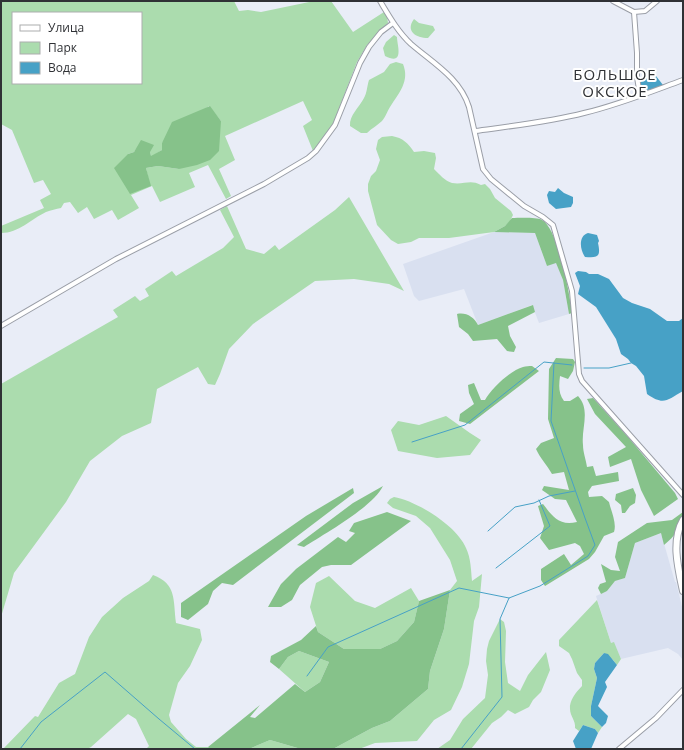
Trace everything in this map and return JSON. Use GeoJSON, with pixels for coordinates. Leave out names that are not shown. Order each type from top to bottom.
{"type":"FeatureCollection","features":[{"type":"Feature","properties":{"kind":"main road"},"geometry":{"type":"LineString","coordinates":[[683,520],[678,531],[676,550],[683,590]]}},
{"type":"Feature","properties":{"kind":"street"},"geometry":{"type":"LineString","coordinates":[[380,1],[393,23],[410,44],[428,57],[459,86],[467,100],[483,169],[491,179],[524,206],[543,217],[553,225],[572,291],[579,374],[582,381],[683,495]]}},
{"type":"Feature","properties":{"kind":"street"},"geometry":{"type":"LineString","coordinates":[[614,1],[634,12],[645,11],[657,1]]}},
{"type":"Feature","properties":{"kind":"street"},"geometry":{"type":"LineString","coordinates":[[634,12],[637,77],[640,96]]}},
{"type":"Feature","properties":{"kind":"street"},"geometry":{"type":"LineString","coordinates":[[1,326],[116,259],[264,184],[308,158],[316,151],[335,125],[368,46],[381,32],[393,23]]}},
{"type":"Feature","properties":{"kind":"street"},"geometry":{"type":"LineString","coordinates":[[475,131],[539,122],[585,113],[640,96],[683,80]]}},
{"type":"Feature","properties":{"kind":"street"},"geometry":{"type":"LineString","coordinates":[[619,749],[656,718],[683,690]]}},
{"type":"Feature","properties":{"kind":"shaded area"},"geometry":{"type":"Polygon","coordinates":[[[494,232],[535,233],[547,266],[556,262],[563,280],[569,314],[539,323],[532,305],[478,325],[464,289],[419,301],[414,296],[403,264],[494,232]]]}},
{"type":"Feature","properties":{"kind":"shaded area"},"geometry":{"type":"Polygon","coordinates":[[[661,533],[683,611],[683,660],[678,654],[668,648],[621,659],[614,643],[611,643],[596,596],[607,591],[615,581],[625,578],[635,543],[661,533]]]}},
{"type":"Feature","properties":{"kind":"green space"},"geometry":{"type":"Polygon","coordinates":[[[1,1],[234,1],[239,11],[248,10],[261,12],[314,1],[331,1],[353,32],[384,12],[387,16],[388,23],[367,45],[357,62],[333,124],[313,151],[303,126],[312,120],[303,101],[225,136],[235,160],[219,169],[231,196],[226,199],[208,165],[189,173],[195,187],[160,202],[152,186],[131,195],[139,208],[118,220],[112,210],[94,219],[87,207],[78,213],[70,202],[64,203],[61,208],[40,215],[14,231],[1,233],[1,226],[44,208],[40,200],[51,194],[43,180],[34,183],[12,130],[1,124],[1,1]],[[209,106],[162,143],[162,150],[151,157],[150,152],[137,148],[134,152],[128,154],[150,186],[146,168],[158,166],[179,169],[221,121],[209,106]]]}},
{"type":"Feature","properties":{"kind":"green space"},"geometry":{"type":"Polygon","coordinates":[[[414,19],[419,23],[433,26],[435,30],[428,38],[419,37],[411,30],[414,19]]]}},
{"type":"Feature","properties":{"kind":"green space"},"geometry":{"type":"Polygon","coordinates":[[[394,35],[397,37],[398,56],[391,58],[385,56],[383,48],[386,42],[394,35]]]}},
{"type":"Feature","properties":{"kind":"green space"},"geometry":{"type":"Polygon","coordinates":[[[396,62],[403,64],[405,70],[404,81],[400,92],[382,121],[367,133],[361,133],[350,126],[350,122],[365,96],[369,80],[384,72],[390,64],[396,62]]]}},
{"type":"Feature","properties":{"kind":"green space"},"geometry":{"type":"Polygon","coordinates":[[[210,106],[221,121],[219,151],[210,160],[197,165],[179,169],[158,166],[146,168],[151,186],[130,194],[114,168],[128,154],[134,152],[141,140],[154,145],[150,152],[151,156],[162,150],[162,143],[172,122],[210,106]]]}},
{"type":"Feature","properties":{"kind":"green space"},"geometry":{"type":"Polygon","coordinates":[[[392,136],[405,141],[414,152],[424,151],[435,153],[436,158],[434,169],[449,182],[474,182],[481,185],[485,184],[495,198],[511,211],[513,215],[510,221],[505,226],[494,232],[449,238],[419,238],[411,242],[398,244],[391,240],[377,225],[368,191],[368,184],[371,176],[376,171],[380,160],[376,149],[378,140],[382,137],[392,136]]]}},
{"type":"Feature","properties":{"kind":"green space"},"geometry":{"type":"Polygon","coordinates":[[[349,197],[404,291],[389,284],[354,279],[315,281],[253,324],[229,349],[215,385],[208,384],[198,367],[157,389],[151,423],[122,436],[90,461],[66,502],[14,573],[1,617],[1,384],[118,317],[113,310],[135,296],[140,301],[149,296],[145,289],[172,271],[176,276],[223,248],[234,237],[220,210],[227,206],[246,249],[264,254],[275,245],[279,250],[335,210],[349,197]]]}},
{"type":"Feature","properties":{"kind":"green space"},"geometry":{"type":"Polygon","coordinates":[[[512,218],[540,219],[548,226],[558,248],[569,292],[572,313],[569,314],[563,280],[556,263],[547,266],[535,233],[494,232],[505,226],[512,218]]]}},
{"type":"Feature","properties":{"kind":"green space"},"geometry":{"type":"Polygon","coordinates":[[[533,305],[535,312],[508,326],[510,336],[516,347],[514,352],[507,351],[497,339],[473,341],[468,334],[459,327],[457,314],[469,316],[478,325],[533,305]]]}},
{"type":"Feature","properties":{"kind":"green space"},"geometry":{"type":"Polygon","coordinates":[[[556,358],[573,359],[575,362],[573,371],[568,379],[560,376],[559,389],[564,401],[570,401],[578,396],[582,401],[585,413],[583,448],[587,467],[593,466],[596,476],[618,472],[619,481],[592,486],[588,492],[589,497],[602,496],[609,502],[614,521],[614,532],[604,536],[595,552],[589,559],[545,586],[541,580],[541,569],[564,554],[571,565],[584,554],[580,546],[575,543],[549,550],[540,538],[544,526],[538,506],[543,504],[553,516],[561,521],[566,523],[577,522],[566,500],[555,499],[542,490],[544,486],[569,490],[564,472],[552,474],[536,449],[541,443],[554,438],[548,419],[549,369],[556,358]]]}},
{"type":"Feature","properties":{"kind":"green space"},"geometry":{"type":"Polygon","coordinates":[[[525,366],[532,366],[539,371],[470,424],[459,421],[460,414],[474,404],[469,393],[468,385],[474,383],[481,400],[485,400],[496,386],[507,376],[525,366]]]}},
{"type":"Feature","properties":{"kind":"green space"},"geometry":{"type":"Polygon","coordinates":[[[593,398],[675,493],[678,499],[654,516],[641,490],[631,459],[610,467],[608,457],[626,447],[595,414],[587,399],[593,398]]]}},
{"type":"Feature","properties":{"kind":"green space"},"geometry":{"type":"Polygon","coordinates":[[[446,416],[481,440],[470,455],[437,458],[398,451],[391,430],[398,421],[419,425],[446,416]]]}},
{"type":"Feature","properties":{"kind":"green space"},"geometry":{"type":"Polygon","coordinates":[[[383,486],[378,494],[369,503],[347,520],[304,547],[297,545],[353,503],[383,486]]]}},
{"type":"Feature","properties":{"kind":"green space"},"geometry":{"type":"Polygon","coordinates":[[[353,488],[354,493],[233,585],[222,583],[213,591],[208,604],[188,620],[181,617],[181,603],[306,516],[353,488]]]}},
{"type":"Feature","properties":{"kind":"green space"},"geometry":{"type":"Polygon","coordinates":[[[633,488],[636,495],[635,503],[630,506],[625,513],[622,513],[621,505],[615,500],[616,494],[633,488]]]}},
{"type":"Feature","properties":{"kind":"green space"},"geometry":{"type":"Polygon","coordinates":[[[394,497],[403,499],[425,509],[445,523],[454,531],[468,552],[472,581],[482,574],[479,607],[474,621],[469,664],[462,687],[451,710],[434,720],[417,741],[375,743],[359,749],[333,749],[372,728],[390,721],[428,689],[430,671],[444,629],[450,590],[457,581],[450,560],[430,528],[416,516],[393,508],[387,503],[394,497]]]}},
{"type":"Feature","properties":{"kind":"green space"},"geometry":{"type":"Polygon","coordinates":[[[387,512],[411,521],[351,565],[331,565],[322,567],[300,585],[292,600],[281,607],[268,607],[281,584],[296,569],[338,537],[346,542],[355,533],[349,531],[354,523],[387,512]]]}},
{"type":"Feature","properties":{"kind":"green space"},"geometry":{"type":"Polygon","coordinates":[[[683,512],[680,526],[664,545],[661,533],[635,543],[625,578],[615,581],[607,591],[601,594],[598,588],[600,584],[606,582],[601,564],[611,570],[620,571],[615,557],[618,542],[647,523],[672,520],[683,512]]]}},
{"type":"Feature","properties":{"kind":"green space"},"geometry":{"type":"Polygon","coordinates":[[[153,575],[161,579],[170,588],[174,600],[176,623],[200,629],[202,640],[190,666],[178,683],[169,715],[171,722],[186,739],[196,747],[208,747],[209,749],[146,749],[149,746],[136,719],[128,714],[87,749],[3,749],[35,716],[38,717],[59,683],[75,674],[89,637],[102,617],[123,598],[149,581],[153,575]]]}},
{"type":"Feature","properties":{"kind":"green space"},"geometry":{"type":"Polygon","coordinates":[[[329,576],[355,601],[375,608],[411,588],[419,601],[414,622],[397,641],[380,649],[344,649],[318,632],[310,607],[316,583],[329,576]]]}},
{"type":"Feature","properties":{"kind":"green space"},"geometry":{"type":"Polygon","coordinates":[[[450,590],[444,629],[430,671],[428,689],[390,721],[372,728],[333,749],[301,749],[270,740],[249,749],[209,749],[208,747],[260,705],[250,717],[255,718],[295,684],[305,692],[320,682],[329,662],[299,651],[288,657],[279,669],[270,662],[271,656],[301,640],[316,626],[318,632],[344,649],[380,649],[397,641],[414,622],[419,601],[450,590]]]}},
{"type":"Feature","properties":{"kind":"green space"},"geometry":{"type":"Polygon","coordinates":[[[597,600],[611,643],[614,642],[621,659],[617,665],[604,653],[595,663],[594,669],[597,678],[591,706],[591,716],[602,727],[598,733],[595,729],[583,725],[579,731],[575,728],[575,723],[570,712],[570,706],[573,697],[582,686],[582,680],[577,673],[569,653],[559,646],[559,640],[597,600]]]}},
{"type":"Feature","properties":{"kind":"green space"},"geometry":{"type":"Polygon","coordinates":[[[500,619],[504,622],[506,631],[505,662],[508,683],[520,691],[528,675],[546,652],[550,670],[541,692],[533,700],[529,707],[515,714],[508,710],[492,723],[471,749],[437,749],[450,740],[463,719],[485,698],[488,675],[486,661],[487,649],[489,641],[500,619]]]}},
{"type":"Feature","properties":{"kind":"green space"},"geometry":{"type":"Polygon","coordinates":[[[299,651],[329,662],[320,682],[305,692],[279,669],[288,657],[299,651]]]}},
{"type":"Feature","properties":{"kind":"green space"},"geometry":{"type":"Polygon","coordinates":[[[270,740],[301,749],[249,749],[270,740]]]}},
{"type":"Feature","properties":{"kind":"water"},"geometry":{"type":"Polygon","coordinates":[[[644,75],[656,76],[663,85],[662,87],[641,93],[640,80],[644,75]]]}},
{"type":"Feature","properties":{"kind":"water"},"geometry":{"type":"Polygon","coordinates":[[[558,188],[564,193],[573,197],[571,207],[556,209],[549,203],[547,195],[549,191],[555,192],[558,188]]]}},
{"type":"Feature","properties":{"kind":"water"},"geometry":{"type":"Polygon","coordinates":[[[588,233],[597,235],[599,241],[599,254],[596,257],[585,257],[582,251],[581,240],[588,233]]]}},
{"type":"Feature","properties":{"kind":"water"},"geometry":{"type":"Polygon","coordinates":[[[578,271],[589,274],[598,274],[609,279],[623,298],[632,303],[650,309],[667,321],[679,321],[683,318],[683,391],[669,399],[662,401],[647,394],[644,376],[636,366],[621,354],[616,339],[596,307],[578,294],[580,286],[575,273],[578,271]]]}},
{"type":"Feature","properties":{"kind":"water"},"geometry":{"type":"Polygon","coordinates":[[[604,653],[608,654],[617,665],[605,682],[607,687],[598,706],[608,716],[606,723],[602,727],[591,716],[591,706],[597,678],[594,669],[595,663],[604,653]]]}},
{"type":"Feature","properties":{"kind":"water"},"geometry":{"type":"Polygon","coordinates":[[[583,725],[595,729],[598,733],[591,749],[576,749],[573,741],[583,725]]]}},
{"type":"Feature","properties":{"kind":"waterway"},"geometry":{"type":"LineString","coordinates":[[412,442],[465,425],[544,362],[572,365]]}},
{"type":"Feature","properties":{"kind":"waterway"},"geometry":{"type":"LineString","coordinates":[[461,749],[502,697],[500,619],[509,598],[540,586],[588,556],[595,545],[551,421],[554,363]]}},
{"type":"Feature","properties":{"kind":"waterway"},"geometry":{"type":"LineString","coordinates":[[584,368],[609,368],[631,363]]}},
{"type":"Feature","properties":{"kind":"waterway"},"geometry":{"type":"LineString","coordinates":[[488,531],[515,507],[534,503],[549,496],[575,491]]}},
{"type":"Feature","properties":{"kind":"waterway"},"geometry":{"type":"LineString","coordinates":[[496,568],[550,526],[539,500]]}},
{"type":"Feature","properties":{"kind":"waterway"},"geometry":{"type":"LineString","coordinates":[[307,676],[328,647],[459,588],[509,598]]}},
{"type":"Feature","properties":{"kind":"waterway"},"geometry":{"type":"LineString","coordinates":[[20,749],[41,722],[105,672],[195,749]]}},
{"type":"Feature","properties":{"kind":"district","name":"БОЛЬШОЕ ОКСКОЕ"},"geometry":{"type":"Point","coordinates":[615,82]}}]}
